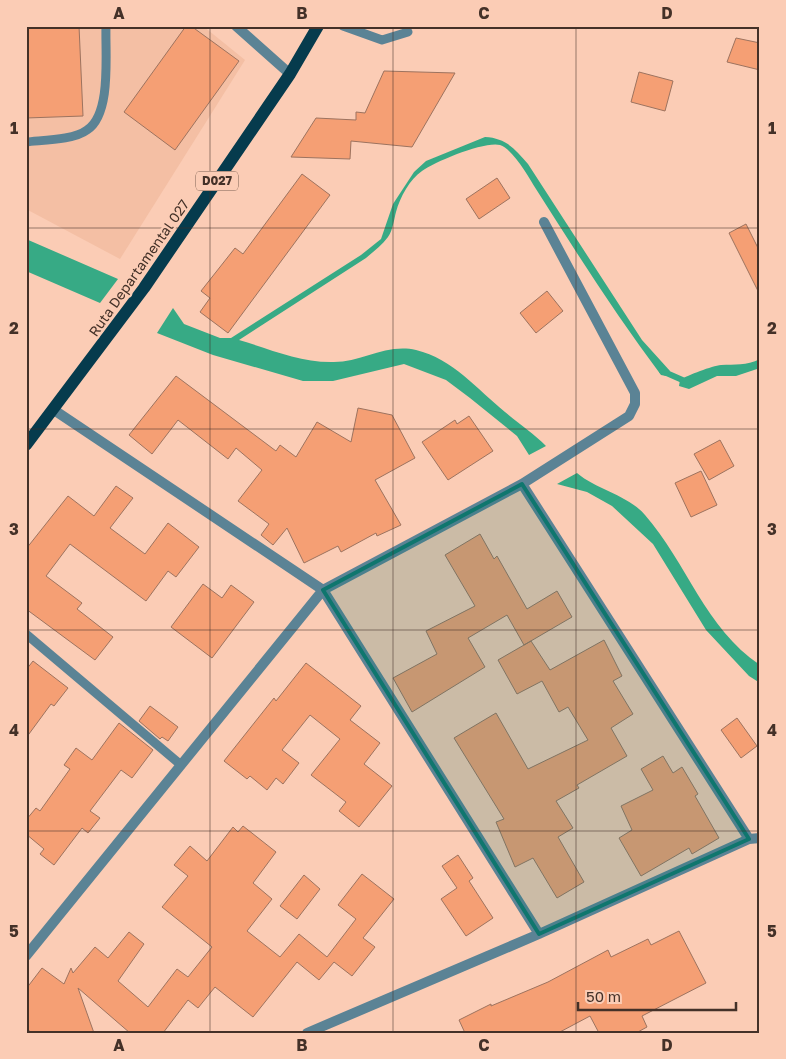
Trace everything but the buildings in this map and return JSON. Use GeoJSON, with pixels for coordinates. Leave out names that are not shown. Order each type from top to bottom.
{"type":"FeatureCollection","features":[{"type":"Feature","properties":{"kind":"main road","name":"Ruta Departamental 027"},"geometry":{"type":"LineString","coordinates":[[26,445],[144,288],[290,74],[318,26]]}},
{"type":"Feature","properties":{"kind":"street"},"geometry":{"type":"LineString","coordinates":[[236,26],[290,74]]}},
{"type":"Feature","properties":{"kind":"street"},"geometry":{"type":"LineString","coordinates":[[26,956],[323,590],[522,484],[629,416],[635,404],[635,393],[544,222]]}},
{"type":"Feature","properties":{"kind":"street"},"geometry":{"type":"LineString","coordinates":[[54,410],[323,590],[539,934]]}},
{"type":"Feature","properties":{"kind":"street"},"geometry":{"type":"LineString","coordinates":[[308,1033],[539,934],[754,838],[522,484]]}},
{"type":"Feature","properties":{"kind":"lane"},"geometry":{"type":"LineString","coordinates":[[26,142],[62,138],[88,130],[99,117],[104,102],[106,26]]}},
{"type":"Feature","properties":{"kind":"lane"},"geometry":{"type":"LineString","coordinates":[[343,26],[382,40],[408,32]]}},
{"type":"Feature","properties":{"kind":"lane"},"geometry":{"type":"LineString","coordinates":[[26,634],[182,765]]}},
{"type":"Feature","properties":{"kind":"highlighted area"},"geometry":{"type":"Polygon","coordinates":[[[522,484],[749,839],[539,934],[323,590],[522,484]]]}},
{"type":"Feature","properties":{"kind":"shaded area"},"geometry":{"type":"Polygon","coordinates":[[[26,26],[203,26],[245,60],[120,259],[26,209],[26,26]]]}},
{"type":"Feature","properties":{"kind":"shaded area"},"geometry":{"type":"Polygon","coordinates":[[[485,137],[510,145],[528,164],[642,340],[670,371],[666,376],[661,375],[628,329],[581,260],[520,164],[510,152],[500,145],[472,149],[438,162],[422,171],[406,189],[398,206],[390,234],[378,248],[366,258],[239,340],[286,355],[322,362],[344,361],[395,349],[416,350],[429,354],[442,360],[464,376],[546,446],[529,455],[517,436],[446,380],[404,364],[333,381],[303,381],[213,355],[157,333],[173,308],[184,324],[220,338],[231,338],[361,255],[381,239],[393,204],[414,172],[426,161],[485,137]]]}},
{"type":"Feature","properties":{"kind":"shaded area"},"geometry":{"type":"Polygon","coordinates":[[[26,239],[118,279],[100,303],[26,271],[26,239]]]}},
{"type":"Feature","properties":{"kind":"shaded area"},"geometry":{"type":"Polygon","coordinates":[[[760,359],[760,368],[736,376],[717,376],[689,389],[679,386],[680,380],[706,369],[721,365],[745,364],[760,359]]]}},
{"type":"Feature","properties":{"kind":"shaded area"},"geometry":{"type":"Polygon","coordinates":[[[577,473],[630,502],[645,515],[673,553],[725,633],[741,650],[760,665],[760,683],[749,676],[706,630],[653,544],[612,506],[587,492],[557,484],[577,473]]]}},
{"type":"Feature","properties":{"kind":"waterway"},"geometry":{"type":"LineString","coordinates":[[662,371],[687,382]]}}]}
